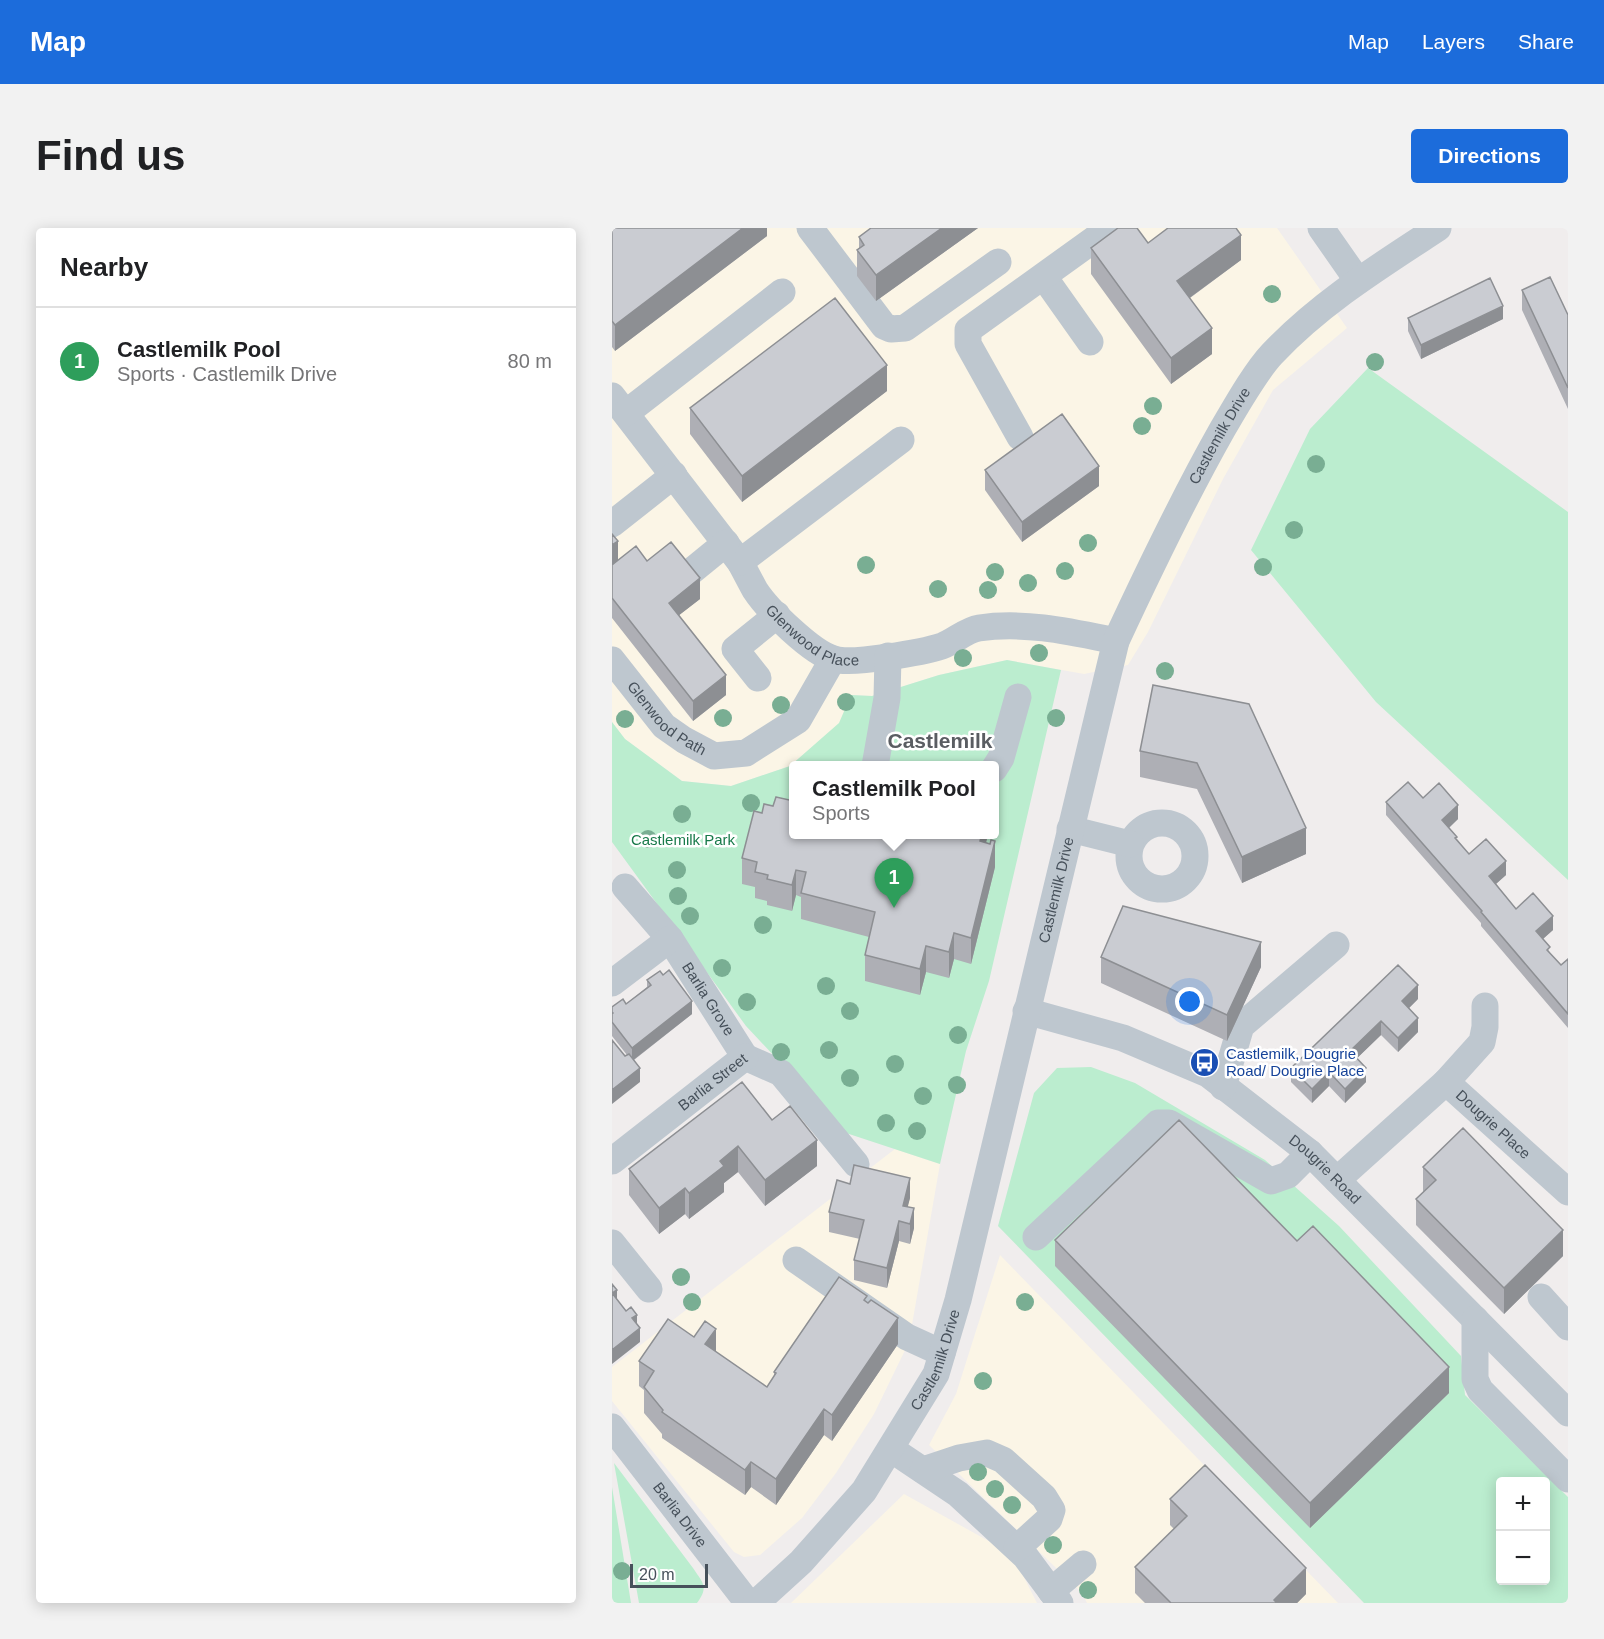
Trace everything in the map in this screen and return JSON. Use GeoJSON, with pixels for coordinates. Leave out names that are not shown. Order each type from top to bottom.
{"type":"FeatureCollection","features":[{"type":"Feature","properties":{"kind":"street"},"geometry":{"type":"LineString","coordinates":[[810,228],[885,326],[891,329],[905,328],[998,262]]}},
{"type":"Feature","properties":{"kind":"street"},"geometry":{"type":"LineString","coordinates":[[1020,437],[968,344],[968,330],[1110,228]]}},
{"type":"Feature","properties":{"kind":"street"},"geometry":{"type":"LineString","coordinates":[[1321,228],[1358,281]]}},
{"type":"Feature","properties":{"kind":"street","name":"Castlemilk Drive"},"geometry":{"type":"LineString","coordinates":[[756,1603],[801,1562],[864,1491],[936,1374],[958,1300],[1116,641],[1196,475],[1233,411],[1270,356],[1304,323],[1358,281],[1438,228]]}},
{"type":"Feature","properties":{"kind":"street"},"geometry":{"type":"LineString","coordinates":[[1044,277],[1090,342]]}},
{"type":"Feature","properties":{"kind":"street"},"geometry":{"type":"LineString","coordinates":[[616,403],[782,292]]}},
{"type":"Feature","properties":{"kind":"street","name":"Glenwood Place"},"geometry":{"type":"LineString","coordinates":[[616,403],[733,553],[756,591],[804,642],[833,659],[855,661],[942,646],[978,628],[1025,626],[1116,641]]}},
{"type":"Feature","properties":{"kind":"street"},"geometry":{"type":"LineString","coordinates":[[688,574],[733,553],[901,440]]}},
{"type":"Feature","properties":{"kind":"street"},"geometry":{"type":"LineString","coordinates":[[612,524],[674,475]]}},
{"type":"Feature","properties":{"kind":"street"},"geometry":{"type":"LineString","coordinates":[[758,678],[735,649],[777,615]]}},
{"type":"Feature","properties":{"kind":"street"},"geometry":{"type":"LineString","coordinates":[[876,761],[887,698],[888,656]]}},
{"type":"Feature","properties":{"kind":"street","name":"Glenwood Path"},"geometry":{"type":"LineString","coordinates":[[612,660],[664,726],[714,756],[746,753],[798,720],[833,659]]}},
{"type":"Feature","properties":{"kind":"street"},"geometry":{"type":"LineString","coordinates":[[999,761],[1018,697]]}},
{"type":"Feature","properties":{"kind":"street"},"geometry":{"type":"LineString","coordinates":[[1070,829],[1130,844]]}},
{"type":"Feature","properties":{"kind":"street","name":"Barlia Grove"},"geometry":{"type":"LineString","coordinates":[[625,887],[670,939],[745,1057]]}},
{"type":"Feature","properties":{"kind":"street"},"geometry":{"type":"LineString","coordinates":[[612,983],[670,939]]}},
{"type":"Feature","properties":{"kind":"street"},"geometry":{"type":"LineString","coordinates":[[1223,1087],[1241,1026],[1336,945]]}},
{"type":"Feature","properties":{"kind":"street"},"geometry":{"type":"LineString","coordinates":[[1446,1082],[1482,1042],[1485,1006]]}},
{"type":"Feature","properties":{"kind":"street","name":"Dougrie Road"},"geometry":{"type":"LineString","coordinates":[[1026,1011],[1124,1038],[1209,1074],[1310,1154],[1568,1413]]}},
{"type":"Feature","properties":{"kind":"street","name":"Barlia Street"},"geometry":{"type":"LineString","coordinates":[[612,1161],[745,1057],[781,1073],[856,1164]]}},
{"type":"Feature","properties":{"kind":"street","name":"Dougrie Place"},"geometry":{"type":"LineString","coordinates":[[1337,1180],[1446,1082],[1568,1192]]}},
{"type":"Feature","properties":{"kind":"street"},"geometry":{"type":"LineString","coordinates":[[1036,1237],[1158,1123],[1169,1123],[1175,1126],[1270,1181],[1288,1175],[1310,1154]]}},
{"type":"Feature","properties":{"kind":"street"},"geometry":{"type":"LineString","coordinates":[[612,1243],[649,1289]]}},
{"type":"Feature","properties":{"kind":"street"},"geometry":{"type":"LineString","coordinates":[[796,1260],[907,1337],[942,1353]]}},
{"type":"Feature","properties":{"kind":"street"},"geometry":{"type":"LineString","coordinates":[[1541,1297],[1568,1327]]}},
{"type":"Feature","properties":{"kind":"street"},"geometry":{"type":"LineString","coordinates":[[1475,1319],[1474,1378],[1480,1390],[1568,1479]]}},
{"type":"Feature","properties":{"kind":"street","name":"Barlia Drive"},"geometry":{"type":"LineString","coordinates":[[612,1427],[748,1603]]}},
{"type":"Feature","properties":{"kind":"street"},"geometry":{"type":"LineString","coordinates":[[891,1449],[958,1494],[1017,1548],[1055,1597],[1083,1564]]}},
{"type":"Feature","properties":{"kind":"street"},"geometry":{"type":"LineString","coordinates":[[923,1470],[958,1458],[987,1453],[1003,1460],[1044,1497],[1052,1510],[1049,1519],[1017,1548]]}},
{"type":"Feature","properties":{"kind":"shaded area"},"geometry":{"type":"Polygon","coordinates":[[[612,228],[1277,228],[1347,328],[1273,390],[1223,479],[1148,632],[1128,665],[1084,674],[1007,660],[939,675],[872,696],[852,695],[840,723],[796,761],[789,761],[789,766],[731,786],[682,781],[625,739],[612,722],[612,228]]]}},
{"type":"Feature","properties":{"kind":"shaded area"},"geometry":{"type":"Polygon","coordinates":[[[895,1149],[940,1164],[909,1342],[874,1414],[836,1473],[802,1518],[760,1555],[744,1557],[734,1552],[612,1401],[612,1367],[895,1149]]]}},
{"type":"Feature","properties":{"kind":"shaded area"},"geometry":{"type":"Polygon","coordinates":[[[1000,1255],[1338,1603],[1087,1603],[1082,1593],[929,1445],[956,1394],[1000,1255]]]}},
{"type":"Feature","properties":{"kind":"shaded area"},"geometry":{"type":"Polygon","coordinates":[[[904,1494],[1012,1554],[1037,1603],[791,1603],[904,1494]]]}},
{"type":"Feature","properties":{"kind":"green space"},"geometry":{"type":"Polygon","coordinates":[[[1368,368],[1568,512],[1568,880],[1376,702],[1251,550],[1310,429],[1368,368]]]}},
{"type":"Feature","properties":{"kind":"green space","name":"Castlemilk Park"},"geometry":{"type":"Polygon","coordinates":[[[1007,660],[1061,670],[989,981],[966,1051],[940,1164],[846,1133],[746,1026],[612,842],[612,722],[625,739],[682,781],[731,786],[789,766],[789,839],[999,839],[999,761],[796,761],[839,723],[851,695],[872,696],[939,675],[1007,660]]]}},
{"type":"Feature","properties":{"kind":"green space"},"geometry":{"type":"Polygon","coordinates":[[[1091,1067],[1135,1083],[1265,1160],[1339,1226],[1461,1356],[1465,1395],[1548,1477],[1496,1477],[1496,1585],[1550,1585],[1550,1479],[1568,1497],[1568,1603],[1364,1603],[998,1226],[1034,1093],[1057,1068],[1091,1067]]]}},
{"type":"Feature","properties":{"kind":"green space"},"geometry":{"type":"Polygon","coordinates":[[[614,1463],[700,1578],[704,1589],[697,1603],[639,1603],[614,1463]]]}},
{"type":"Feature","properties":{"kind":"green space"},"geometry":{"type":"Polygon","coordinates":[[[612,1487],[631,1603],[612,1603],[612,1487]]]}},
{"type":"Feature","properties":{"kind":"building"},"geometry":{"type":"Polygon","coordinates":[[[612,228],[743,228],[615,325],[612,321],[612,228]]]}},
{"type":"Feature","properties":{"kind":"building"},"geometry":{"type":"Polygon","coordinates":[[[871,228],[942,228],[876,275],[857,250],[864,245],[859,237],[871,228]]]}},
{"type":"Feature","properties":{"kind":"building"},"geometry":{"type":"Polygon","coordinates":[[[1118,228],[1137,228],[1148,243],[1168,228],[1236,228],[1241,235],[1177,281],[1212,328],[1171,358],[1091,248],[1118,228]]]}},
{"type":"Feature","properties":{"kind":"building"},"geometry":{"type":"Polygon","coordinates":[[[1550,277],[1568,315],[1568,388],[1522,290],[1550,277]]]}},
{"type":"Feature","properties":{"kind":"building"},"geometry":{"type":"Polygon","coordinates":[[[1490,278],[1503,306],[1421,345],[1408,318],[1490,278]]]}},
{"type":"Feature","properties":{"kind":"building"},"geometry":{"type":"Polygon","coordinates":[[[835,298],[887,365],[742,476],[690,408],[835,298]]]}},
{"type":"Feature","properties":{"kind":"building"},"geometry":{"type":"Polygon","coordinates":[[[1062,414],[1099,466],[1022,522],[985,470],[1062,414]]]}},
{"type":"Feature","properties":{"kind":"building"},"geometry":{"type":"Polygon","coordinates":[[[612,534],[618,541],[612,545],[612,534]]]}},
{"type":"Feature","properties":{"kind":"building"},"geometry":{"type":"Polygon","coordinates":[[[671,542],[700,578],[669,603],[726,675],[693,701],[612,598],[612,565],[636,546],[647,561],[671,542]]]}},
{"type":"Feature","properties":{"kind":"building"},"geometry":{"type":"Polygon","coordinates":[[[1153,685],[1249,704],[1306,828],[1242,857],[1197,763],[1140,751],[1153,685]]]}},
{"type":"Feature","properties":{"kind":"building"},"geometry":{"type":"Polygon","coordinates":[[[1408,782],[1423,798],[1439,783],[1458,805],[1442,820],[1457,837],[1455,838],[1469,854],[1486,839],[1506,861],[1489,876],[1516,909],[1533,893],[1553,916],[1536,931],[1550,947],[1547,950],[1561,965],[1568,959],[1568,1014],[1482,911],[1386,802],[1408,782]]]}},
{"type":"Feature","properties":{"kind":"building"},"geometry":{"type":"Polygon","coordinates":[[[776,797],[789,800],[789,839],[981,839],[980,841],[990,844],[991,840],[995,841],[971,938],[954,933],[949,952],[926,946],[920,969],[865,955],[875,912],[801,893],[806,872],[796,870],[792,885],[767,879],[768,875],[755,872],[757,862],[742,858],[754,811],[762,813],[764,804],[773,806],[776,797]]]}},
{"type":"Feature","properties":{"kind":"building"},"geometry":{"type":"Polygon","coordinates":[[[1123,906],[1261,942],[1227,1015],[1101,957],[1123,906]]]}},
{"type":"Feature","properties":{"kind":"building"},"geometry":{"type":"Polygon","coordinates":[[[1398,965],[1418,985],[1402,1001],[1418,1018],[1398,1038],[1381,1021],[1350,1051],[1366,1068],[1345,1089],[1329,1072],[1312,1089],[1291,1068],[1398,965]]]}},
{"type":"Feature","properties":{"kind":"building"},"geometry":{"type":"Polygon","coordinates":[[[669,970],[692,1001],[632,1048],[612,1022],[612,1007],[623,999],[626,1004],[651,985],[647,980],[660,971],[663,975],[669,970]]]}},
{"type":"Feature","properties":{"kind":"building"},"geometry":{"type":"Polygon","coordinates":[[[612,1040],[625,1056],[629,1054],[640,1068],[612,1090],[612,1040]]]}},
{"type":"Feature","properties":{"kind":"building"},"geometry":{"type":"Polygon","coordinates":[[[742,1082],[772,1120],[790,1106],[817,1140],[765,1180],[738,1146],[720,1161],[724,1166],[689,1193],[685,1188],[659,1208],[629,1169],[742,1082]]]}},
{"type":"Feature","properties":{"kind":"building"},"geometry":{"type":"Polygon","coordinates":[[[1179,1120],[1297,1241],[1313,1226],[1449,1367],[1310,1503],[1055,1240],[1179,1120]]]}},
{"type":"Feature","properties":{"kind":"building"},"geometry":{"type":"Polygon","coordinates":[[[1463,1128],[1563,1230],[1504,1288],[1416,1199],[1436,1180],[1423,1167],[1463,1128]]]}},
{"type":"Feature","properties":{"kind":"building"},"geometry":{"type":"Polygon","coordinates":[[[854,1165],[910,1178],[903,1206],[914,1208],[910,1224],[899,1221],[887,1268],[854,1260],[864,1220],[829,1212],[837,1180],[850,1184],[854,1165]]]}},
{"type":"Feature","properties":{"kind":"building"},"geometry":{"type":"Polygon","coordinates":[[[839,1277],[867,1296],[864,1300],[868,1303],[871,1300],[898,1318],[832,1415],[824,1409],[776,1479],[751,1462],[745,1470],[662,1412],[663,1410],[644,1387],[654,1371],[639,1361],[668,1319],[694,1337],[705,1321],[716,1329],[705,1344],[767,1387],[776,1373],[774,1372],[839,1277]]]}},
{"type":"Feature","properties":{"kind":"building"},"geometry":{"type":"Polygon","coordinates":[[[612,1293],[626,1311],[631,1307],[637,1315],[632,1318],[640,1328],[612,1350],[612,1293]]]}},
{"type":"Feature","properties":{"kind":"building"},"geometry":{"type":"Polygon","coordinates":[[[1205,1465],[1306,1568],[1274,1600],[1277,1603],[1171,1603],[1135,1567],[1187,1516],[1170,1499],[1205,1465]]]}},
{"type":"Feature","properties":{"kind":"place","name":"Castlemilk Pool"},"geometry":{"type":"Point","coordinates":[894,908]}},
{"type":"Feature","properties":{"kind":"place","name":"Castlemilk, Dougrie Road/ Dougrie Place"},"geometry":{"type":"Point","coordinates":[1205,1063]}},
{"type":"Feature","properties":{"kind":"district","name":"Castlemilk"},"geometry":{"type":"Point","coordinates":[940,741]}}]}
